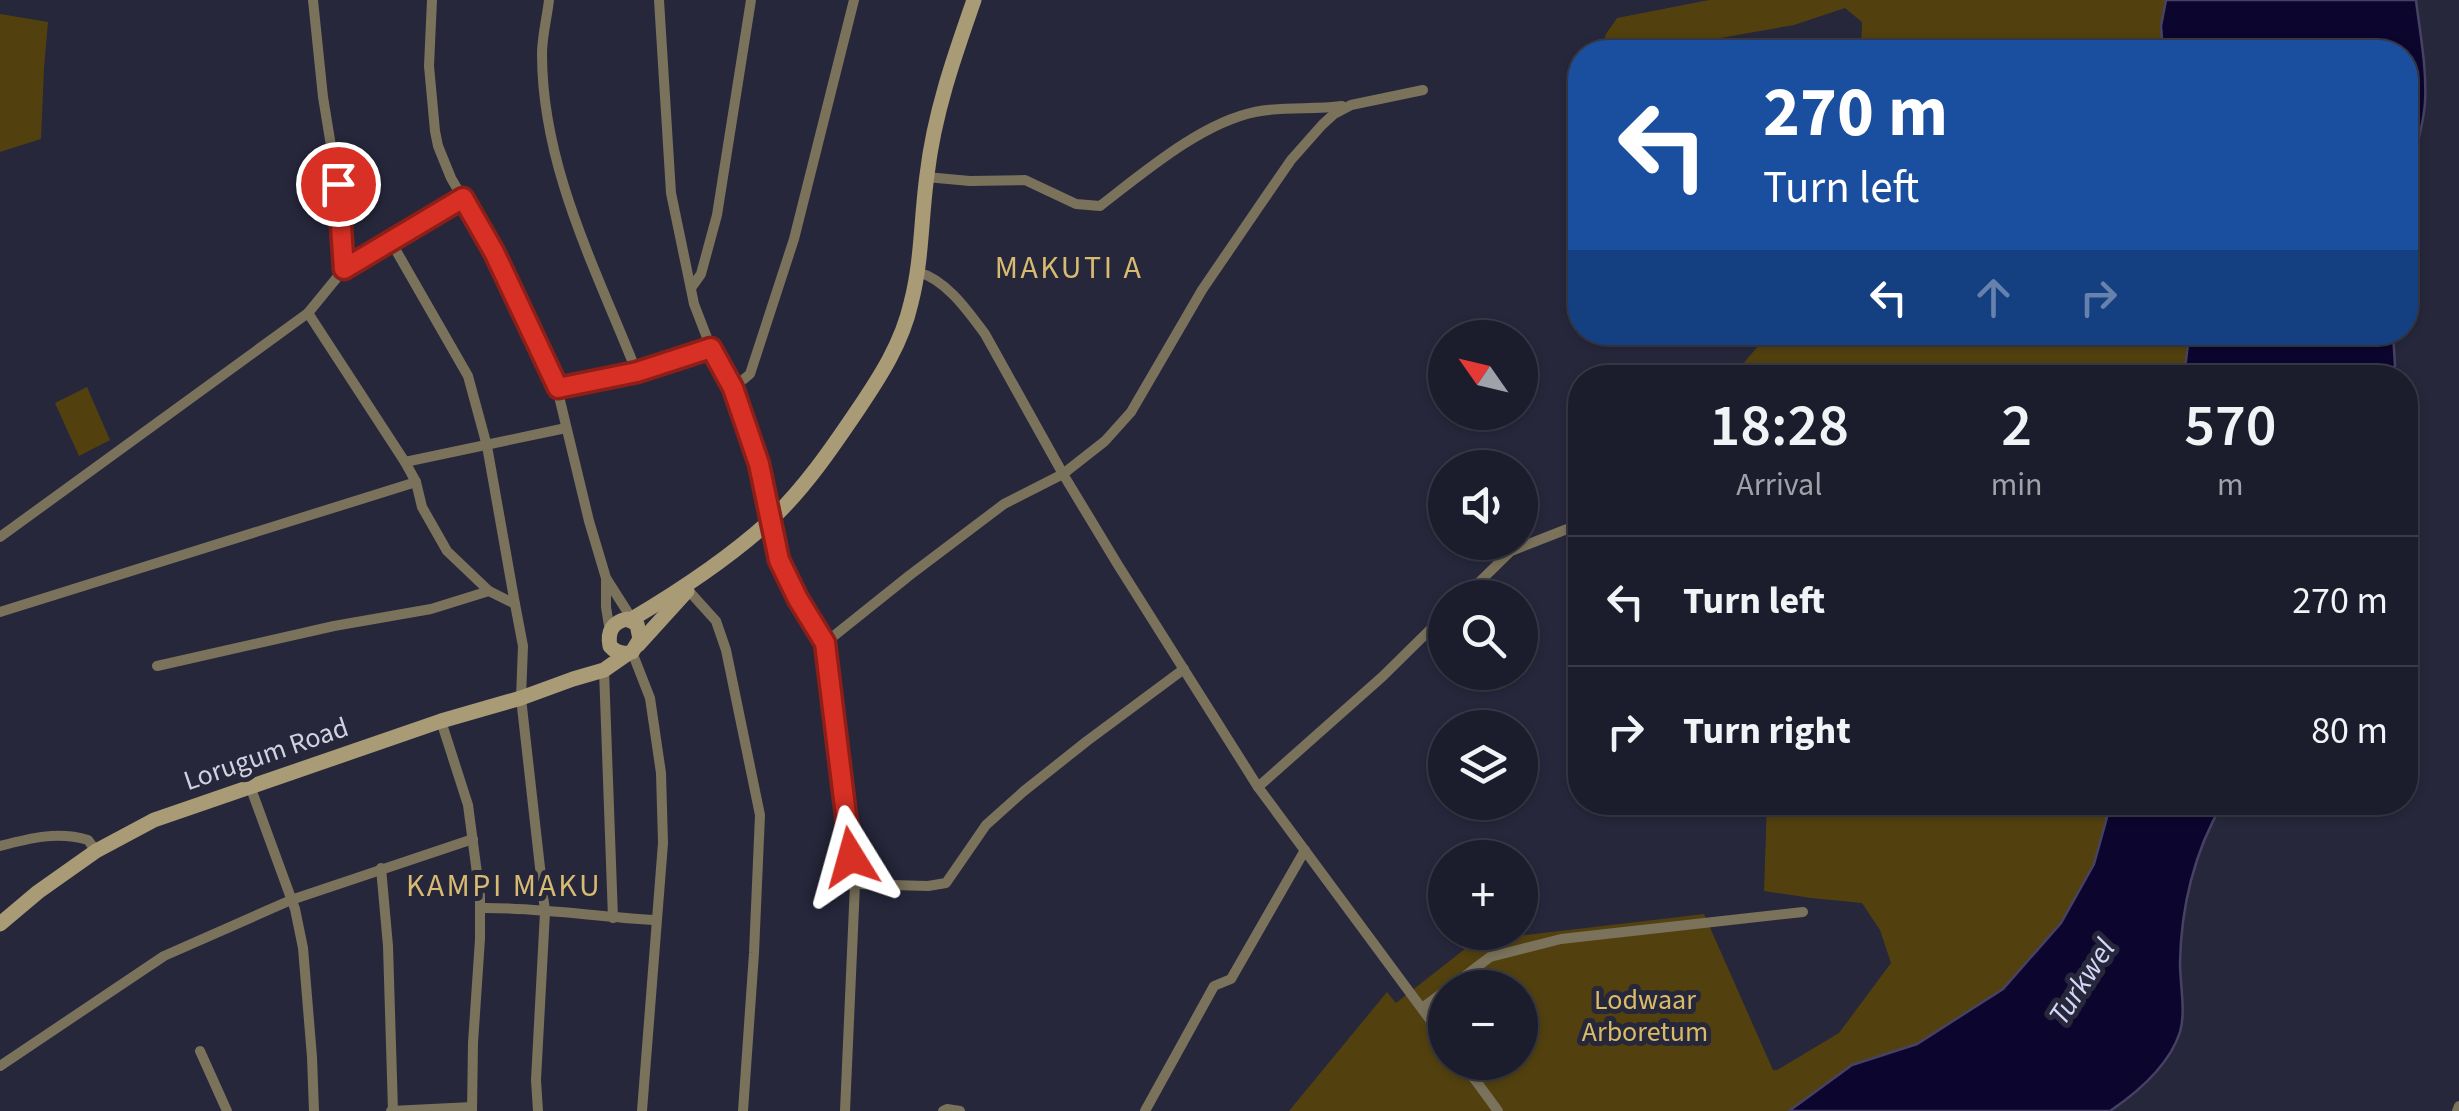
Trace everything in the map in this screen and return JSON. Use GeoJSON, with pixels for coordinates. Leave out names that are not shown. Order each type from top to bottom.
{"type":"FeatureCollection","features":[{"type":"Feature","properties":{"kind":"main road"},"geometry":{"type":"LineString","coordinates":[[604,670],[632,650],[691,586],[771,520],[825,458],[880,376],[903,329],[918,272],[926,177],[938,114],[974,0]]}},
{"type":"Feature","properties":{"kind":"main road"},"geometry":{"type":"LineString","coordinates":[[573,678],[600,658],[618,622],[632,619],[691,586]]}},
{"type":"Feature","properties":{"kind":"main road"},"geometry":{"type":"LineString","coordinates":[[632,619],[640,630],[632,650]]}},
{"type":"Feature","properties":{"kind":"main road"},"geometry":{"type":"LineString","coordinates":[[609,636],[610,646],[616,651],[632,650]]}},
{"type":"Feature","properties":{"kind":"main road","name":"Lorugum Road"},"geometry":{"type":"LineString","coordinates":[[0,924],[96,851],[154,820],[441,721],[604,670]]}},
{"type":"Feature","properties":{"kind":"street"},"geometry":{"type":"LineString","coordinates":[[314,0],[323,98],[340,196],[344,269]]}},
{"type":"Feature","properties":{"kind":"street"},"geometry":{"type":"LineString","coordinates":[[432,0],[429,66],[434,131],[444,160],[494,252],[558,388],[606,578],[609,636]]}},
{"type":"Feature","properties":{"kind":"street"},"geometry":{"type":"LineString","coordinates":[[550,0],[542,49],[543,88],[552,142],[569,203],[637,372]]}},
{"type":"Feature","properties":{"kind":"street"},"geometry":{"type":"LineString","coordinates":[[659,0],[671,194],[691,288],[711,348],[733,388],[759,464],[779,560],[825,643],[855,884],[844,1111]]}},
{"type":"Feature","properties":{"kind":"street"},"geometry":{"type":"LineString","coordinates":[[691,288],[701,274],[717,215],[751,0]]}},
{"type":"Feature","properties":{"kind":"street"},"geometry":{"type":"LineString","coordinates":[[733,388],[750,374],[794,240],[854,0]]}},
{"type":"Feature","properties":{"kind":"street"},"geometry":{"type":"LineString","coordinates":[[926,177],[1025,180],[1076,204],[1100,206],[1173,151],[1253,112],[1350,106],[1423,90]]}},
{"type":"Feature","properties":{"kind":"street"},"geometry":{"type":"LineString","coordinates":[[825,643],[1004,504],[1063,474],[1105,441],[1131,412],[1202,290],[1291,160],[1334,114],[1350,106]]}},
{"type":"Feature","properties":{"kind":"street"},"geometry":{"type":"LineString","coordinates":[[0,537],[308,313],[344,269],[463,198]]}},
{"type":"Feature","properties":{"kind":"street"},"geometry":{"type":"LineString","coordinates":[[390,240],[468,376],[487,446],[523,646],[522,698],[544,912],[538,1111]]}},
{"type":"Feature","properties":{"kind":"street"},"geometry":{"type":"LineString","coordinates":[[918,272],[944,286],[979,326],[1063,474],[1258,788],[1428,1016]]}},
{"type":"Feature","properties":{"kind":"street"},"geometry":{"type":"LineString","coordinates":[[308,313],[405,462],[416,482],[422,507],[447,552],[489,591],[515,604]]}},
{"type":"Feature","properties":{"kind":"street"},"geometry":{"type":"LineString","coordinates":[[558,388],[637,372],[711,348]]}},
{"type":"Feature","properties":{"kind":"street"},"geometry":{"type":"LineString","coordinates":[[405,462],[566,428]]}},
{"type":"Feature","properties":{"kind":"street"},"geometry":{"type":"LineString","coordinates":[[0,612],[416,482]]}},
{"type":"Feature","properties":{"kind":"street"},"geometry":{"type":"LineString","coordinates":[[1482,580],[1512,551],[1568,529]]}},
{"type":"Feature","properties":{"kind":"street"},"geometry":{"type":"LineString","coordinates":[[606,578],[632,619]]}},
{"type":"Feature","properties":{"kind":"street"},"geometry":{"type":"LineString","coordinates":[[691,586],[716,621],[726,650],[760,815],[743,1111]]}},
{"type":"Feature","properties":{"kind":"street"},"geometry":{"type":"LineString","coordinates":[[157,666],[334,626],[431,610],[489,591]]}},
{"type":"Feature","properties":{"kind":"street"},"geometry":{"type":"LineString","coordinates":[[1258,788],[1428,632]]}},
{"type":"Feature","properties":{"kind":"street"},"geometry":{"type":"LineString","coordinates":[[632,650],[650,698],[661,773],[663,843],[642,1111]]}},
{"type":"Feature","properties":{"kind":"street"},"geometry":{"type":"LineString","coordinates":[[855,884],[928,886],[946,882],[986,824],[1024,790],[1184,669]]}},
{"type":"Feature","properties":{"kind":"street"},"geometry":{"type":"LineString","coordinates":[[604,670],[613,918]]}},
{"type":"Feature","properties":{"kind":"street"},"geometry":{"type":"LineString","coordinates":[[381,868],[388,946],[392,1111],[472,1109],[480,908],[468,804],[441,721]]}},
{"type":"Feature","properties":{"kind":"street"},"geometry":{"type":"LineString","coordinates":[[250,786],[296,909],[303,948],[314,1111]]}},
{"type":"Feature","properties":{"kind":"street"},"geometry":{"type":"LineString","coordinates":[[0,846],[47,835],[70,836],[88,840],[96,851]]}},
{"type":"Feature","properties":{"kind":"street"},"geometry":{"type":"LineString","coordinates":[[0,1066],[164,956],[291,900],[473,839]]}},
{"type":"Feature","properties":{"kind":"street"},"geometry":{"type":"LineString","coordinates":[[1145,1111],[1190,1025],[1214,986],[1231,979],[1304,850]]}},
{"type":"Feature","properties":{"kind":"street"},"geometry":{"type":"LineString","coordinates":[[480,908],[655,920]]}},
{"type":"Feature","properties":{"kind":"street"},"geometry":{"type":"LineString","coordinates":[[1473,970],[1490,957],[1561,939],[1803,912]]}},
{"type":"Feature","properties":{"kind":"street"},"geometry":{"type":"LineString","coordinates":[[1422,1008],[1428,1003]]}},
{"type":"Feature","properties":{"kind":"street"},"geometry":{"type":"LineString","coordinates":[[200,1052],[227,1111]]}},
{"type":"Feature","properties":{"kind":"street"},"geometry":{"type":"LineString","coordinates":[[1475,1080],[1498,1111]]}},
{"type":"Feature","properties":{"kind":"street"},"geometry":{"type":"LineString","coordinates":[[943,1111],[960,1111]]}},
{"type":"Feature","properties":{"kind":"green space"},"geometry":{"type":"Polygon","coordinates":[[[1709,0],[2166,0],[2162,40],[1861,40],[1862,22],[1845,8],[1794,25],[1709,40],[1604,40],[1617,18],[1709,0]]]}},
{"type":"Feature","properties":{"kind":"green space"},"geometry":{"type":"Polygon","coordinates":[[[0,14],[48,22],[41,139],[0,152],[0,14]]]}},
{"type":"Feature","properties":{"kind":"green space"},"geometry":{"type":"Polygon","coordinates":[[[1759,345],[2188,345],[2185,365],[1742,365],[1759,345]]]}},
{"type":"Feature","properties":{"kind":"green space"},"geometry":{"type":"Polygon","coordinates":[[[87,387],[110,440],[79,456],[55,403],[87,387]]]}},
{"type":"Feature","properties":{"kind":"green space","name":"Lodwaar Arboretum"},"geometry":{"type":"Polygon","coordinates":[[[1767,815],[2108,815],[2094,864],[2061,923],[2003,989],[1917,1044],[1789,1111],[1289,1111],[1387,992],[1396,1003],[1428,978],[1428,1080],[1538,1080],[1538,970],[1438,970],[1464,950],[1538,950],[1538,934],[1704,914],[1773,1070],[1777,1070],[1839,1033],[1891,963],[1880,930],[1862,903],[1764,891],[1767,815]]]}},
{"type":"Feature","properties":{"kind":"water"},"geometry":{"type":"Polygon","coordinates":[[[2166,0],[2416,0],[2425,102],[2418,140],[2418,40],[2162,40],[2166,0]]]}},
{"type":"Feature","properties":{"kind":"water"},"geometry":{"type":"Polygon","coordinates":[[[2188,345],[2394,345],[2395,365],[2185,365],[2188,345]]]}},
{"type":"Feature","properties":{"kind":"water","name":"Turkwel"},"geometry":{"type":"Polygon","coordinates":[[[2108,815],[2216,815],[2197,860],[2186,901],[2180,963],[2180,1032],[2168,1056],[2142,1087],[2110,1111],[1789,1111],[1852,1065],[1917,1044],[2003,989],[2061,923],[2094,864],[2108,815]]]}},
{"type":"Feature","properties":{"kind":"district","name":"MAKUTI A"},"geometry":{"type":"Point","coordinates":[1069,268]}},
{"type":"Feature","properties":{"kind":"district","name":"KAMPI MAKU"},"geometry":{"type":"Point","coordinates":[504,886]}},
{"type":"Feature","properties":{"kind":"route"},"geometry":{"type":"LineString","coordinates":[[338,184],[344,269],[463,198],[494,252],[558,388],[637,372],[711,348],[733,388],[759,464],[779,560],[825,643],[851,857]]}}]}
